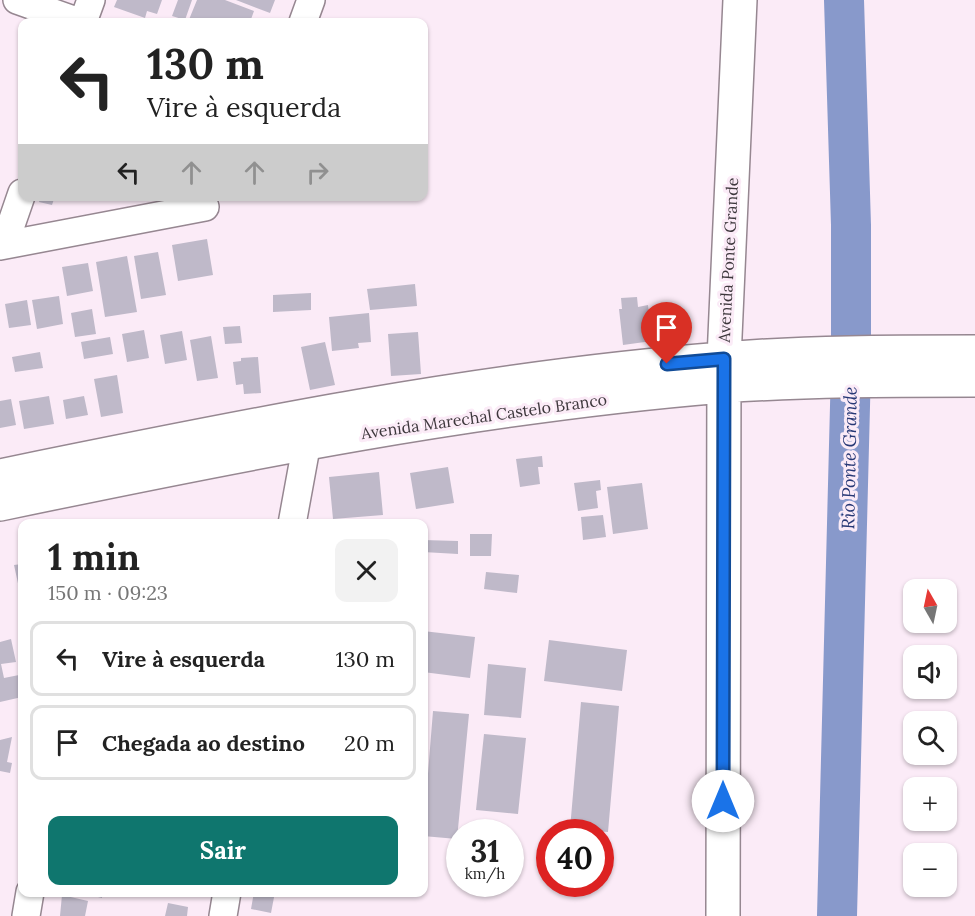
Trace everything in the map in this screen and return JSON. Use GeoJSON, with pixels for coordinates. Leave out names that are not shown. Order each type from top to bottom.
{"type":"FeatureCollection","features":[{"type":"Feature","properties":{"kind":"street"},"geometry":{"type":"LineString","coordinates":[[17,0],[69,18]]}},
{"type":"Feature","properties":{"kind":"street"},"geometry":{"type":"LineString","coordinates":[[83,18],[91,0]]}},
{"type":"Feature","properties":{"kind":"street"},"geometry":{"type":"LineString","coordinates":[[304,18],[311,0]]}},
{"type":"Feature","properties":{"kind":"street","name":"Avenida Ponte Grande"},"geometry":{"type":"LineString","coordinates":[[723,916],[723,373],[740,0]]}},
{"type":"Feature","properties":{"kind":"street"},"geometry":{"type":"LineString","coordinates":[[2,246],[19,201]]}},
{"type":"Feature","properties":{"kind":"street"},"geometry":{"type":"LineString","coordinates":[[2,246],[205,207]]}},
{"type":"Feature","properties":{"kind":"street","name":"Avenida Marechal Castelo Branco"},"geometry":{"type":"LineString","coordinates":[[877,367],[975,352]]}},
{"type":"Feature","properties":{"kind":"street","name":"Avenida Marechal Castelo Branco"},"geometry":{"type":"LineString","coordinates":[[0,476],[324,412],[528,381],[825,367],[877,367],[975,380]]}},
{"type":"Feature","properties":{"kind":"street","name":"Avenida Marechal Castelo Branco"},"geometry":{"type":"LineString","coordinates":[[0,504],[307,442],[478,415],[601,399],[723,373]]}},
{"type":"Feature","properties":{"kind":"street"},"geometry":{"type":"LineString","coordinates":[[293,519],[307,442],[324,412]]}},
{"type":"Feature","properties":{"kind":"street"},"geometry":{"type":"LineString","coordinates":[[26,916],[29,897]]}},
{"type":"Feature","properties":{"kind":"street"},"geometry":{"type":"LineString","coordinates":[[223,916],[226,897]]}},
{"type":"Feature","properties":{"kind":"building"},"geometry":{"type":"Polygon","coordinates":[[[117,0],[162,0],[157,14],[147,11],[145,18],[114,7],[117,0]]]}},
{"type":"Feature","properties":{"kind":"building"},"geometry":{"type":"Polygon","coordinates":[[[178,0],[192,0],[186,18],[172,16],[178,0]]]}},
{"type":"Feature","properties":{"kind":"building"},"geometry":{"type":"Polygon","coordinates":[[[197,0],[225,0],[254,11],[251,18],[190,18],[197,0]]]}},
{"type":"Feature","properties":{"kind":"building"},"geometry":{"type":"Polygon","coordinates":[[[236,0],[275,0],[270,13],[236,0]]]}},
{"type":"Feature","properties":{"kind":"building"},"geometry":{"type":"Polygon","coordinates":[[[39,201],[53,201],[52,205],[39,201]]]}},
{"type":"Feature","properties":{"kind":"building"},"geometry":{"type":"Polygon","coordinates":[[[207,239],[213,275],[178,281],[172,245],[207,239]]]}},
{"type":"Feature","properties":{"kind":"building"},"geometry":{"type":"Polygon","coordinates":[[[158,252],[166,295],[141,299],[134,256],[158,252]]]}},
{"type":"Feature","properties":{"kind":"building"},"geometry":{"type":"Polygon","coordinates":[[[127,256],[137,312],[105,317],[96,262],[127,256]]]}},
{"type":"Feature","properties":{"kind":"building"},"geometry":{"type":"Polygon","coordinates":[[[88,263],[93,291],[67,296],[62,267],[88,263]]]}},
{"type":"Feature","properties":{"kind":"building"},"geometry":{"type":"Polygon","coordinates":[[[415,284],[417,306],[370,310],[367,289],[415,284]]]}},
{"type":"Feature","properties":{"kind":"building"},"geometry":{"type":"Polygon","coordinates":[[[311,293],[311,310],[273,312],[273,295],[311,293]]]}},
{"type":"Feature","properties":{"kind":"building"},"geometry":{"type":"Polygon","coordinates":[[[59,296],[63,324],[37,329],[32,300],[59,296]]]}},
{"type":"Feature","properties":{"kind":"building"},"geometry":{"type":"Polygon","coordinates":[[[637,297],[638,307],[648,305],[652,341],[623,345],[619,309],[622,309],[621,298],[637,297]]]}},
{"type":"Feature","properties":{"kind":"building"},"geometry":{"type":"Polygon","coordinates":[[[27,300],[31,325],[9,328],[5,304],[27,300]]]}},
{"type":"Feature","properties":{"kind":"building"},"geometry":{"type":"Polygon","coordinates":[[[92,309],[96,334],[75,337],[71,313],[92,309]]]}},
{"type":"Feature","properties":{"kind":"building"},"geometry":{"type":"Polygon","coordinates":[[[369,313],[371,342],[358,343],[359,348],[332,351],[329,317],[369,313]]]}},
{"type":"Feature","properties":{"kind":"building"},"geometry":{"type":"Polygon","coordinates":[[[240,326],[242,343],[225,344],[223,327],[240,326]]]}},
{"type":"Feature","properties":{"kind":"building"},"geometry":{"type":"Polygon","coordinates":[[[144,330],[149,358],[127,362],[122,334],[144,330]]]}},
{"type":"Feature","properties":{"kind":"building"},"geometry":{"type":"Polygon","coordinates":[[[182,331],[187,360],[165,364],[160,335],[182,331]]]}},
{"type":"Feature","properties":{"kind":"building"},"geometry":{"type":"Polygon","coordinates":[[[418,332],[421,374],[391,376],[388,334],[418,332]]]}},
{"type":"Feature","properties":{"kind":"building"},"geometry":{"type":"Polygon","coordinates":[[[211,336],[218,378],[197,381],[190,340],[211,336]]]}},
{"type":"Feature","properties":{"kind":"building"},"geometry":{"type":"Polygon","coordinates":[[[110,337],[113,354],[84,359],[81,342],[110,337]]]}},
{"type":"Feature","properties":{"kind":"building"},"geometry":{"type":"Polygon","coordinates":[[[325,342],[335,385],[310,390],[301,347],[325,342]]]}},
{"type":"Feature","properties":{"kind":"building"},"geometry":{"type":"Polygon","coordinates":[[[40,352],[43,368],[15,372],[12,357],[40,352]]]}},
{"type":"Feature","properties":{"kind":"building"},"geometry":{"type":"Polygon","coordinates":[[[258,357],[261,393],[244,394],[243,384],[236,385],[233,362],[241,361],[241,358],[258,357]]]}},
{"type":"Feature","properties":{"kind":"building"},"geometry":{"type":"Polygon","coordinates":[[[117,375],[123,413],[101,417],[94,379],[117,375]]]}},
{"type":"Feature","properties":{"kind":"building"},"geometry":{"type":"Polygon","coordinates":[[[49,396],[54,424],[24,429],[19,401],[49,396]]]}},
{"type":"Feature","properties":{"kind":"building"},"geometry":{"type":"Polygon","coordinates":[[[84,396],[88,415],[66,419],[63,400],[84,396]]]}},
{"type":"Feature","properties":{"kind":"building"},"geometry":{"type":"Polygon","coordinates":[[[11,399],[16,425],[0,428],[0,401],[11,399]]]}},
{"type":"Feature","properties":{"kind":"building"},"geometry":{"type":"Polygon","coordinates":[[[542,456],[543,467],[538,467],[540,484],[520,487],[516,459],[542,456]]]}},
{"type":"Feature","properties":{"kind":"building"},"geometry":{"type":"Polygon","coordinates":[[[448,467],[454,503],[416,509],[410,473],[448,467]]]}},
{"type":"Feature","properties":{"kind":"building"},"geometry":{"type":"Polygon","coordinates":[[[379,472],[383,515],[333,519],[329,477],[379,472]]]}},
{"type":"Feature","properties":{"kind":"building"},"geometry":{"type":"Polygon","coordinates":[[[600,480],[601,490],[596,491],[598,508],[578,511],[574,483],[600,480]]]}},
{"type":"Feature","properties":{"kind":"building"},"geometry":{"type":"Polygon","coordinates":[[[642,483],[648,529],[613,534],[607,487],[642,483]]]}},
{"type":"Feature","properties":{"kind":"building"},"geometry":{"type":"Polygon","coordinates":[[[603,515],[606,537],[583,540],[581,517],[603,515]]]}},
{"type":"Feature","properties":{"kind":"building"},"geometry":{"type":"Polygon","coordinates":[[[470,534],[492,534],[491,556],[470,556],[470,534]]]}},
{"type":"Feature","properties":{"kind":"building"},"geometry":{"type":"Polygon","coordinates":[[[428,540],[458,541],[458,554],[428,552],[428,540]]]}},
{"type":"Feature","properties":{"kind":"building"},"geometry":{"type":"Polygon","coordinates":[[[18,564],[18,583],[14,565],[18,564]]]}},
{"type":"Feature","properties":{"kind":"building"},"geometry":{"type":"Polygon","coordinates":[[[486,572],[519,575],[517,593],[484,589],[486,572]]]}},
{"type":"Feature","properties":{"kind":"building"},"geometry":{"type":"Polygon","coordinates":[[[428,632],[475,637],[470,678],[428,673],[428,632]]]}},
{"type":"Feature","properties":{"kind":"building"},"geometry":{"type":"Polygon","coordinates":[[[11,639],[16,662],[1,664],[4,678],[18,675],[18,698],[0,702],[0,642],[11,639]]]}},
{"type":"Feature","properties":{"kind":"building"},"geometry":{"type":"Polygon","coordinates":[[[549,640],[627,650],[622,691],[544,681],[549,640]]]}},
{"type":"Feature","properties":{"kind":"building"},"geometry":{"type":"Polygon","coordinates":[[[488,664],[526,668],[521,718],[484,715],[488,664]]]}},
{"type":"Feature","properties":{"kind":"building"},"geometry":{"type":"Polygon","coordinates":[[[581,702],[619,706],[609,819],[571,819],[581,702]]]}},
{"type":"Feature","properties":{"kind":"building"},"geometry":{"type":"Polygon","coordinates":[[[433,711],[469,714],[459,819],[446,819],[446,838],[428,836],[428,774],[433,711]]]}},
{"type":"Feature","properties":{"kind":"building"},"geometry":{"type":"Polygon","coordinates":[[[484,734],[526,738],[518,814],[476,810],[484,734]]]}},
{"type":"Feature","properties":{"kind":"building"},"geometry":{"type":"Polygon","coordinates":[[[12,737],[7,762],[12,763],[10,773],[0,771],[0,740],[12,737]]]}},
{"type":"Feature","properties":{"kind":"building"},"geometry":{"type":"Polygon","coordinates":[[[62,897],[88,901],[85,916],[60,916],[62,897]]]}},
{"type":"Feature","properties":{"kind":"building"},"geometry":{"type":"Polygon","coordinates":[[[253,897],[274,897],[271,913],[251,909],[253,897]]]}},
{"type":"Feature","properties":{"kind":"building"},"geometry":{"type":"Polygon","coordinates":[[[168,903],[188,907],[187,916],[165,916],[168,903]]]}},
{"type":"Feature","properties":{"kind":"waterway","name":"Rio Ponte Grande"},"geometry":{"type":"LineString","coordinates":[[837,916],[851,367],[851,225],[844,0]]}},
{"type":"Feature","properties":{"kind":"route"},"geometry":{"type":"LineString","coordinates":[[667,364],[724,359],[723,801]]}}]}
